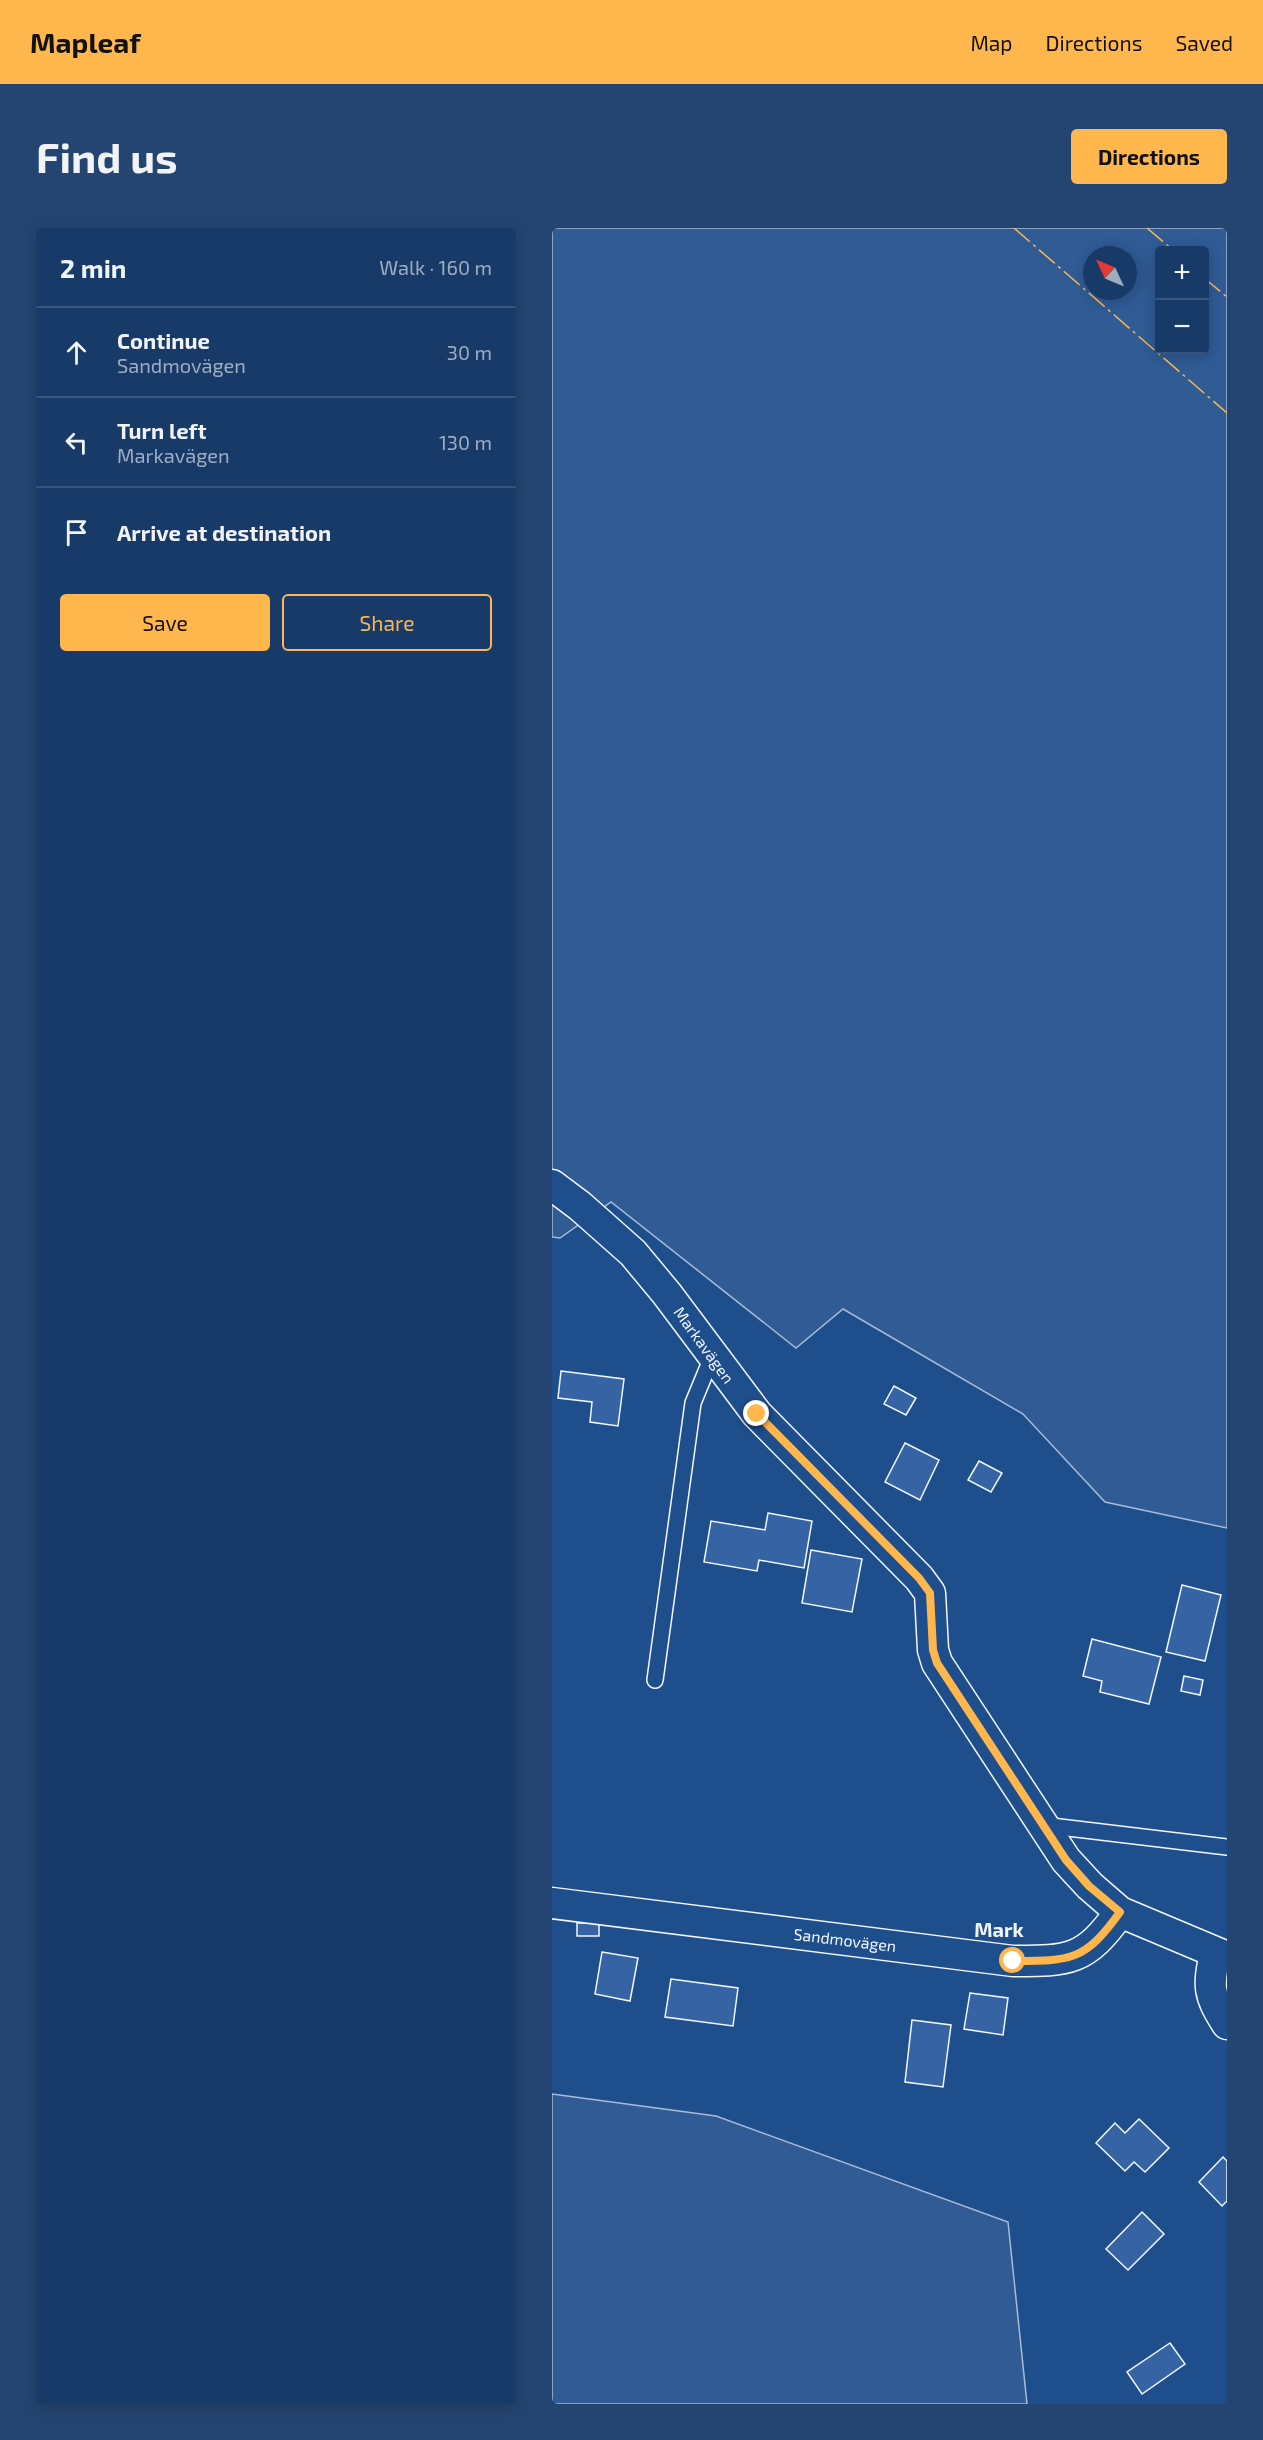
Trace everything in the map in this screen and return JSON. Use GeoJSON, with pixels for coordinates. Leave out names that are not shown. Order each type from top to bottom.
{"type":"FeatureCollection","features":[{"type":"Feature","properties":{"kind":"street","name":"Markavägen"},"geometry":{"type":"LineString","coordinates":[[552,1185],[580,1206],[633,1253],[667,1294],[712,1357],[757,1414],[919,1578],[930,1593],[933,1650],[937,1663],[1066,1860],[1089,1886],[1120,1912],[1221,1955]]}},
{"type":"Feature","properties":{"kind":"street","name":"Sandmovägen"},"geometry":{"type":"LineString","coordinates":[[552,1903],[1013,1961],[1063,1961],[1099,1941],[1120,1912]]}},
{"type":"Feature","properties":{"kind":"street"},"geometry":{"type":"LineString","coordinates":[[1221,1955],[1208,1984],[1217,2008],[1227,2024]]}},
{"type":"Feature","properties":{"kind":"lane"},"geometry":{"type":"LineString","coordinates":[[655,1680],[693,1403],[712,1357]]}},
{"type":"Feature","properties":{"kind":"lane"},"geometry":{"type":"LineString","coordinates":[[1043,1825],[1227,1847]]}},
{"type":"Feature","properties":{"kind":"shaded area"},"geometry":{"type":"Polygon","coordinates":[[[552,228],[1227,228],[1227,1528],[1105,1502],[1023,1414],[843,1309],[796,1348],[611,1202],[560,1238],[552,1237],[552,228]]]}},
{"type":"Feature","properties":{"kind":"shaded area"},"geometry":{"type":"Polygon","coordinates":[[[552,2094],[716,2116],[1008,2222],[1027,2404],[552,2404],[552,2094]]]}},
{"type":"Feature","properties":{"kind":"building"},"geometry":{"type":"Polygon","coordinates":[[[561,1371],[624,1379],[618,1426],[590,1422],[592,1402],[558,1398],[561,1371]]]}},
{"type":"Feature","properties":{"kind":"building"},"geometry":{"type":"Polygon","coordinates":[[[894,1386],[916,1398],[906,1415],[884,1404],[894,1386]]]}},
{"type":"Feature","properties":{"kind":"building"},"geometry":{"type":"Polygon","coordinates":[[[905,1443],[939,1460],[920,1500],[885,1482],[905,1443]]]}},
{"type":"Feature","properties":{"kind":"building"},"geometry":{"type":"Polygon","coordinates":[[[979,1461],[1002,1473],[991,1492],[968,1480],[979,1461]]]}},
{"type":"Feature","properties":{"kind":"building"},"geometry":{"type":"Polygon","coordinates":[[[768,1513],[812,1521],[804,1568],[759,1560],[757,1571],[704,1562],[711,1521],[765,1530],[768,1513]]]}},
{"type":"Feature","properties":{"kind":"building"},"geometry":{"type":"Polygon","coordinates":[[[811,1550],[862,1559],[852,1612],[802,1603],[811,1550]]]}},
{"type":"Feature","properties":{"kind":"building"},"geometry":{"type":"Polygon","coordinates":[[[1182,1585],[1221,1595],[1205,1661],[1166,1652],[1182,1585]]]}},
{"type":"Feature","properties":{"kind":"building"},"geometry":{"type":"Polygon","coordinates":[[[1092,1639],[1161,1657],[1149,1704],[1100,1692],[1102,1681],[1083,1676],[1092,1639]]]}},
{"type":"Feature","properties":{"kind":"building"},"geometry":{"type":"Polygon","coordinates":[[[1184,1676],[1203,1680],[1200,1695],[1181,1691],[1184,1676]]]}},
{"type":"Feature","properties":{"kind":"building"},"geometry":{"type":"Polygon","coordinates":[[[577,1923],[599,1923],[599,1936],[577,1936],[577,1923]]]}},
{"type":"Feature","properties":{"kind":"building"},"geometry":{"type":"Polygon","coordinates":[[[602,1952],[638,1958],[630,2001],[595,1994],[602,1952]]]}},
{"type":"Feature","properties":{"kind":"building"},"geometry":{"type":"Polygon","coordinates":[[[671,1979],[738,1988],[733,2026],[665,2017],[671,1979]]]}},
{"type":"Feature","properties":{"kind":"building"},"geometry":{"type":"Polygon","coordinates":[[[970,1993],[1008,1998],[1003,2035],[964,2029],[970,1993]]]}},
{"type":"Feature","properties":{"kind":"building"},"geometry":{"type":"Polygon","coordinates":[[[912,2020],[951,2025],[943,2087],[905,2082],[912,2020]]]}},
{"type":"Feature","properties":{"kind":"building"},"geometry":{"type":"Polygon","coordinates":[[[1139,2119],[1169,2148],[1145,2172],[1134,2162],[1125,2171],[1096,2143],[1115,2123],[1125,2133],[1139,2119]]]}},
{"type":"Feature","properties":{"kind":"building"},"geometry":{"type":"Polygon","coordinates":[[[1223,2157],[1227,2161],[1227,2201],[1222,2206],[1199,2182],[1223,2157]]]}},
{"type":"Feature","properties":{"kind":"building"},"geometry":{"type":"Polygon","coordinates":[[[1142,2212],[1164,2234],[1128,2270],[1106,2249],[1142,2212]]]}},
{"type":"Feature","properties":{"kind":"building"},"geometry":{"type":"Polygon","coordinates":[[[1170,2343],[1185,2364],[1142,2394],[1127,2372],[1170,2343]]]}},
{"type":"Feature","properties":{"kind":"power"},"geometry":{"type":"LineString","coordinates":[[1014,228],[1227,413]]}},
{"type":"Feature","properties":{"kind":"power"},"geometry":{"type":"LineString","coordinates":[[1147,228],[1168,246]]}},
{"type":"Feature","properties":{"kind":"power"},"geometry":{"type":"LineString","coordinates":[[1209,282],[1227,297]]}},
{"type":"Feature","properties":{"kind":"district","name":"Mark"},"geometry":{"type":"Point","coordinates":[999,1930]}},
{"type":"Feature","properties":{"kind":"route"},"geometry":{"type":"LineString","coordinates":[[757,1414],[919,1578],[930,1593],[933,1650],[937,1663],[1066,1860],[1089,1886],[1120,1912],[1099,1941],[1063,1961],[1013,1961]]}}]}
